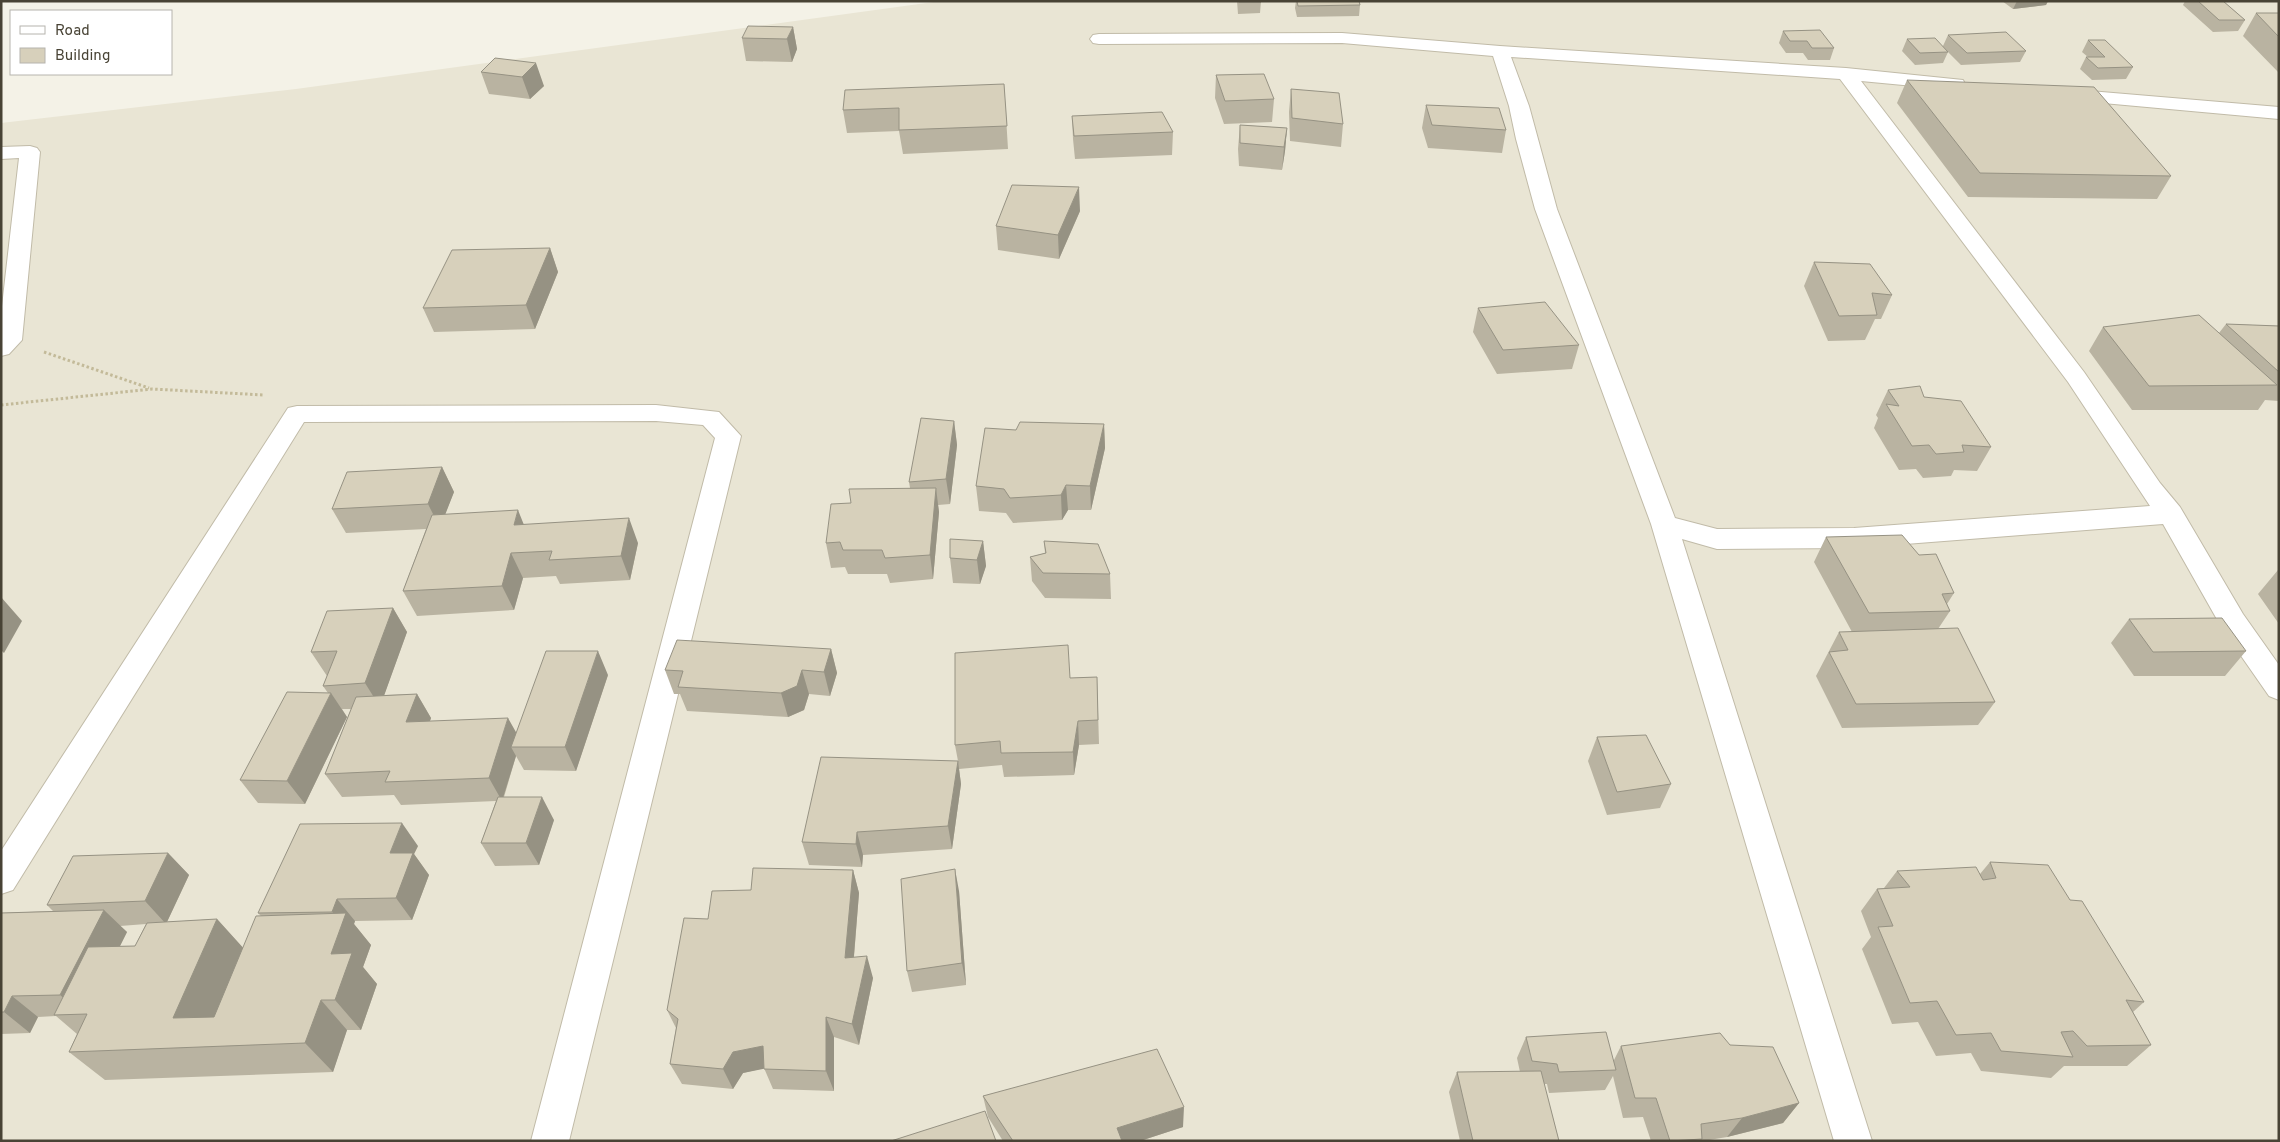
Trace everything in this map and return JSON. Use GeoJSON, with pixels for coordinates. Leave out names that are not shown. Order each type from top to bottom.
{"type":"FeatureCollection","features":[{"type":"Feature","properties":{"kind":"street"},"geometry":{"type":"LineString","coordinates":[[1099,39],[1342,38],[1500,51],[1846,74],[1974,86]]}},
{"type":"Feature","properties":{"kind":"street"},"geometry":{"type":"LineString","coordinates":[[1500,51],[1520,106],[1526,139],[1546,209],[1664,524],[1853,1141]]}},
{"type":"Feature","properties":{"kind":"street"},"geometry":{"type":"LineString","coordinates":[[1846,74],[2076,377],[2151,490],[2171,514],[2233,622],[2279,688]]}},
{"type":"Feature","properties":{"kind":"street"},"geometry":{"type":"LineString","coordinates":[[2044,93],[2279,113]]}},
{"type":"Feature","properties":{"kind":"street"},"geometry":{"type":"LineString","coordinates":[[1,153],[30,152],[5,344]]}},
{"type":"Feature","properties":{"kind":"street"},"geometry":{"type":"LineString","coordinates":[[1,880],[297,414],[656,413],[710,418],[728,436],[550,1141]]}},
{"type":"Feature","properties":{"kind":"street"},"geometry":{"type":"LineString","coordinates":[[1664,524],[1717,539],[1854,538],[2171,514]]}},
{"type":"Feature","properties":{"kind":"path"},"geometry":{"type":"LineString","coordinates":[[5,344],[152,389]]}},
{"type":"Feature","properties":{"kind":"path"},"geometry":{"type":"LineString","coordinates":[[1,405],[152,389],[265,395],[297,414]]}},
{"type":"Feature","properties":{"kind":"shaded area"},"geometry":{"type":"Polygon","coordinates":[[[941,1],[2279,1],[2279,1141],[1,1141],[1,123],[296,89],[941,1]]]}},
{"type":"Feature","properties":{"kind":"building"},"geometry":{"type":"Polygon","coordinates":[[[1261,1],[1261,2],[1239,2],[1261,1]]]}},
{"type":"Feature","properties":{"kind":"building"},"geometry":{"type":"Polygon","coordinates":[[[1297,1],[1359,1],[1360,5],[1298,6],[1297,1]]]}},
{"type":"Feature","properties":{"kind":"building"},"geometry":{"type":"Polygon","coordinates":[[[2198,1],[2223,1],[2245,20],[2219,20],[2198,1]]]}},
{"type":"Feature","properties":{"kind":"building"},"geometry":{"type":"Polygon","coordinates":[[[2256,13],[2279,13],[2279,37],[2256,13]]]}},
{"type":"Feature","properties":{"kind":"building"},"geometry":{"type":"Polygon","coordinates":[[[748,26],[793,27],[787,39],[742,38],[748,26]]]}},
{"type":"Feature","properties":{"kind":"building"},"geometry":{"type":"Polygon","coordinates":[[[1820,30],[1834,48],[1812,48],[1807,41],[1790,41],[1783,31],[1820,30]]]}},
{"type":"Feature","properties":{"kind":"building"},"geometry":{"type":"Polygon","coordinates":[[[2006,32],[2026,51],[1967,53],[1948,35],[2006,32]]]}},
{"type":"Feature","properties":{"kind":"building"},"geometry":{"type":"Polygon","coordinates":[[[1935,38],[1948,52],[1920,53],[1907,39],[1935,38]]]}},
{"type":"Feature","properties":{"kind":"building"},"geometry":{"type":"Polygon","coordinates":[[[2088,40],[2105,40],[2133,67],[2098,68],[2086,57],[2105,57],[2088,40]]]}},
{"type":"Feature","properties":{"kind":"building"},"geometry":{"type":"Polygon","coordinates":[[[495,58],[536,63],[522,77],[481,72],[495,58]]]}},
{"type":"Feature","properties":{"kind":"building"},"geometry":{"type":"Polygon","coordinates":[[[1264,74],[1274,99],[1225,101],[1216,75],[1264,74]]]}},
{"type":"Feature","properties":{"kind":"building"},"geometry":{"type":"Polygon","coordinates":[[[1907,80],[2094,87],[2171,176],[1980,173],[1907,80]]]}},
{"type":"Feature","properties":{"kind":"building"},"geometry":{"type":"Polygon","coordinates":[[[1004,84],[1007,126],[899,130],[899,108],[843,110],[845,90],[1004,84]]]}},
{"type":"Feature","properties":{"kind":"building"},"geometry":{"type":"Polygon","coordinates":[[[1291,89],[1339,93],[1343,124],[1292,118],[1291,89]]]}},
{"type":"Feature","properties":{"kind":"building"},"geometry":{"type":"Polygon","coordinates":[[[1426,105],[1499,108],[1506,130],[1432,125],[1426,105]]]}},
{"type":"Feature","properties":{"kind":"building"},"geometry":{"type":"Polygon","coordinates":[[[1162,112],[1173,132],[1074,136],[1072,116],[1162,112]]]}},
{"type":"Feature","properties":{"kind":"building"},"geometry":{"type":"Polygon","coordinates":[[[1240,125],[1287,128],[1284,147],[1240,143],[1240,125]]]}},
{"type":"Feature","properties":{"kind":"building"},"geometry":{"type":"Polygon","coordinates":[[[1012,185],[1079,187],[1058,235],[996,226],[1012,185]]]}},
{"type":"Feature","properties":{"kind":"building"},"geometry":{"type":"Polygon","coordinates":[[[550,248],[526,305],[423,308],[452,250],[550,248]]]}},
{"type":"Feature","properties":{"kind":"building"},"geometry":{"type":"Polygon","coordinates":[[[1814,262],[1870,264],[1892,295],[1872,293],[1877,315],[1839,316],[1814,262]]]}},
{"type":"Feature","properties":{"kind":"building"},"geometry":{"type":"Polygon","coordinates":[[[1545,302],[1579,345],[1503,350],[1478,308],[1545,302]]]}},
{"type":"Feature","properties":{"kind":"building"},"geometry":{"type":"Polygon","coordinates":[[[2199,315],[2277,385],[2149,386],[2103,327],[2199,315]]]}},
{"type":"Feature","properties":{"kind":"building"},"geometry":{"type":"Polygon","coordinates":[[[2226,324],[2279,326],[2279,372],[2226,324]]]}},
{"type":"Feature","properties":{"kind":"building"},"geometry":{"type":"Polygon","coordinates":[[[1920,386],[1924,397],[1961,401],[1991,447],[1962,445],[1964,452],[1936,454],[1929,445],[1912,446],[1886,404],[1899,406],[1888,390],[1920,386]]]}},
{"type":"Feature","properties":{"kind":"building"},"geometry":{"type":"Polygon","coordinates":[[[921,418],[954,421],[946,479],[909,482],[921,418]]]}},
{"type":"Feature","properties":{"kind":"building"},"geometry":{"type":"Polygon","coordinates":[[[1020,422],[1104,424],[1090,486],[1066,485],[1061,495],[1010,498],[1004,489],[976,486],[985,428],[1016,430],[1020,422]]]}},
{"type":"Feature","properties":{"kind":"building"},"geometry":{"type":"Polygon","coordinates":[[[442,467],[428,504],[332,509],[347,472],[442,467]]]}},
{"type":"Feature","properties":{"kind":"building"},"geometry":{"type":"Polygon","coordinates":[[[936,488],[930,555],[885,558],[882,550],[843,550],[840,542],[826,543],[831,504],[851,503],[849,489],[936,488]]]}},
{"type":"Feature","properties":{"kind":"building"},"geometry":{"type":"Polygon","coordinates":[[[518,510],[514,525],[629,518],[621,556],[549,560],[552,551],[511,553],[502,586],[403,591],[432,515],[518,510]]]}},
{"type":"Feature","properties":{"kind":"building"},"geometry":{"type":"Polygon","coordinates":[[[1902,535],[1919,555],[1936,554],[1954,593],[1942,594],[1950,611],[1869,613],[1826,537],[1902,535]]]}},
{"type":"Feature","properties":{"kind":"building"},"geometry":{"type":"Polygon","coordinates":[[[950,539],[983,541],[977,560],[950,558],[950,539]]]}},
{"type":"Feature","properties":{"kind":"building"},"geometry":{"type":"Polygon","coordinates":[[[1044,541],[1098,544],[1110,574],[1043,573],[1030,557],[1046,553],[1044,541]]]}},
{"type":"Feature","properties":{"kind":"building"},"geometry":{"type":"Polygon","coordinates":[[[393,608],[365,683],[323,686],[337,651],[311,652],[327,611],[393,608]]]}},
{"type":"Feature","properties":{"kind":"building"},"geometry":{"type":"Polygon","coordinates":[[[2222,618],[2246,651],[2153,652],[2129,619],[2222,618]]]}},
{"type":"Feature","properties":{"kind":"building"},"geometry":{"type":"Polygon","coordinates":[[[1958,628],[1995,702],[1856,704],[1829,652],[1848,650],[1839,632],[1958,628]]]}},
{"type":"Feature","properties":{"kind":"building"},"geometry":{"type":"Polygon","coordinates":[[[677,640],[831,649],[824,672],[802,670],[797,686],[781,693],[678,687],[683,671],[665,670],[677,640]]]}},
{"type":"Feature","properties":{"kind":"building"},"geometry":{"type":"Polygon","coordinates":[[[1068,645],[1070,678],[1097,677],[1098,720],[1078,721],[1073,752],[1001,753],[1000,741],[955,745],[955,653],[1068,645]]]}},
{"type":"Feature","properties":{"kind":"building"},"geometry":{"type":"Polygon","coordinates":[[[546,651],[598,651],[565,747],[511,747],[546,651]]]}},
{"type":"Feature","properties":{"kind":"building"},"geometry":{"type":"Polygon","coordinates":[[[287,692],[331,693],[287,781],[240,780],[287,692]]]}},
{"type":"Feature","properties":{"kind":"building"},"geometry":{"type":"Polygon","coordinates":[[[417,694],[406,722],[508,718],[489,778],[385,782],[390,771],[325,774],[356,697],[417,694]]]}},
{"type":"Feature","properties":{"kind":"building"},"geometry":{"type":"Polygon","coordinates":[[[1646,735],[1671,784],[1617,792],[1597,737],[1646,735]]]}},
{"type":"Feature","properties":{"kind":"building"},"geometry":{"type":"Polygon","coordinates":[[[821,757],[958,761],[948,826],[857,832],[856,844],[802,842],[821,757]]]}},
{"type":"Feature","properties":{"kind":"building"},"geometry":{"type":"Polygon","coordinates":[[[498,797],[542,797],[526,843],[481,843],[498,797]]]}},
{"type":"Feature","properties":{"kind":"building"},"geometry":{"type":"Polygon","coordinates":[[[402,823],[390,853],[413,853],[396,898],[337,899],[332,912],[258,913],[300,824],[402,823]]]}},
{"type":"Feature","properties":{"kind":"building"},"geometry":{"type":"Polygon","coordinates":[[[168,853],[145,901],[47,905],[73,856],[168,853]]]}},
{"type":"Feature","properties":{"kind":"building"},"geometry":{"type":"Polygon","coordinates":[[[1990,862],[2048,865],[2070,900],[2082,901],[2144,1002],[2126,1000],[2151,1045],[2087,1046],[2073,1031],[2061,1032],[2073,1057],[2001,1051],[1991,1033],[1956,1035],[1937,1001],[1910,1003],[1878,927],[1893,926],[1877,889],[1910,887],[1897,871],[1976,867],[1983,880],[1996,878],[1990,862]]]}},
{"type":"Feature","properties":{"kind":"building"},"geometry":{"type":"Polygon","coordinates":[[[753,868],[853,870],[845,958],[867,956],[852,1024],[826,1017],[826,1071],[764,1069],[763,1046],[733,1052],[723,1069],[670,1064],[678,1019],[667,1010],[684,918],[708,919],[712,891],[751,890],[753,868]]]}},
{"type":"Feature","properties":{"kind":"building"},"geometry":{"type":"Polygon","coordinates":[[[955,869],[962,963],[907,971],[901,879],[955,869]]]}},
{"type":"Feature","properties":{"kind":"building"},"geometry":{"type":"Polygon","coordinates":[[[104,910],[60,995],[12,996],[4,1012],[1,1012],[1,913],[104,910]]]}},
{"type":"Feature","properties":{"kind":"building"},"geometry":{"type":"Polygon","coordinates":[[[346,913],[331,954],[352,953],[335,1000],[321,1000],[305,1043],[69,1052],[87,1014],[54,1015],[88,947],[135,946],[147,923],[217,919],[173,1018],[214,1017],[256,916],[346,913]]]}},
{"type":"Feature","properties":{"kind":"building"},"geometry":{"type":"Polygon","coordinates":[[[1606,1032],[1616,1070],[1559,1072],[1557,1064],[1532,1061],[1526,1037],[1606,1032]]]}},
{"type":"Feature","properties":{"kind":"building"},"geometry":{"type":"Polygon","coordinates":[[[1720,1033],[1730,1045],[1773,1047],[1799,1103],[1742,1118],[1701,1124],[1702,1139],[1670,1141],[1656,1098],[1635,1098],[1621,1046],[1720,1033]]]}},
{"type":"Feature","properties":{"kind":"building"},"geometry":{"type":"Polygon","coordinates":[[[1157,1049],[1184,1107],[1117,1128],[1122,1141],[1013,1141],[983,1096],[1157,1049]]]}},
{"type":"Feature","properties":{"kind":"building"},"geometry":{"type":"Polygon","coordinates":[[[1541,1071],[1559,1141],[1473,1141],[1457,1072],[1541,1071]]]}},
{"type":"Feature","properties":{"kind":"building"},"geometry":{"type":"Polygon","coordinates":[[[985,1111],[996,1141],[891,1141],[985,1111]]]}}]}
